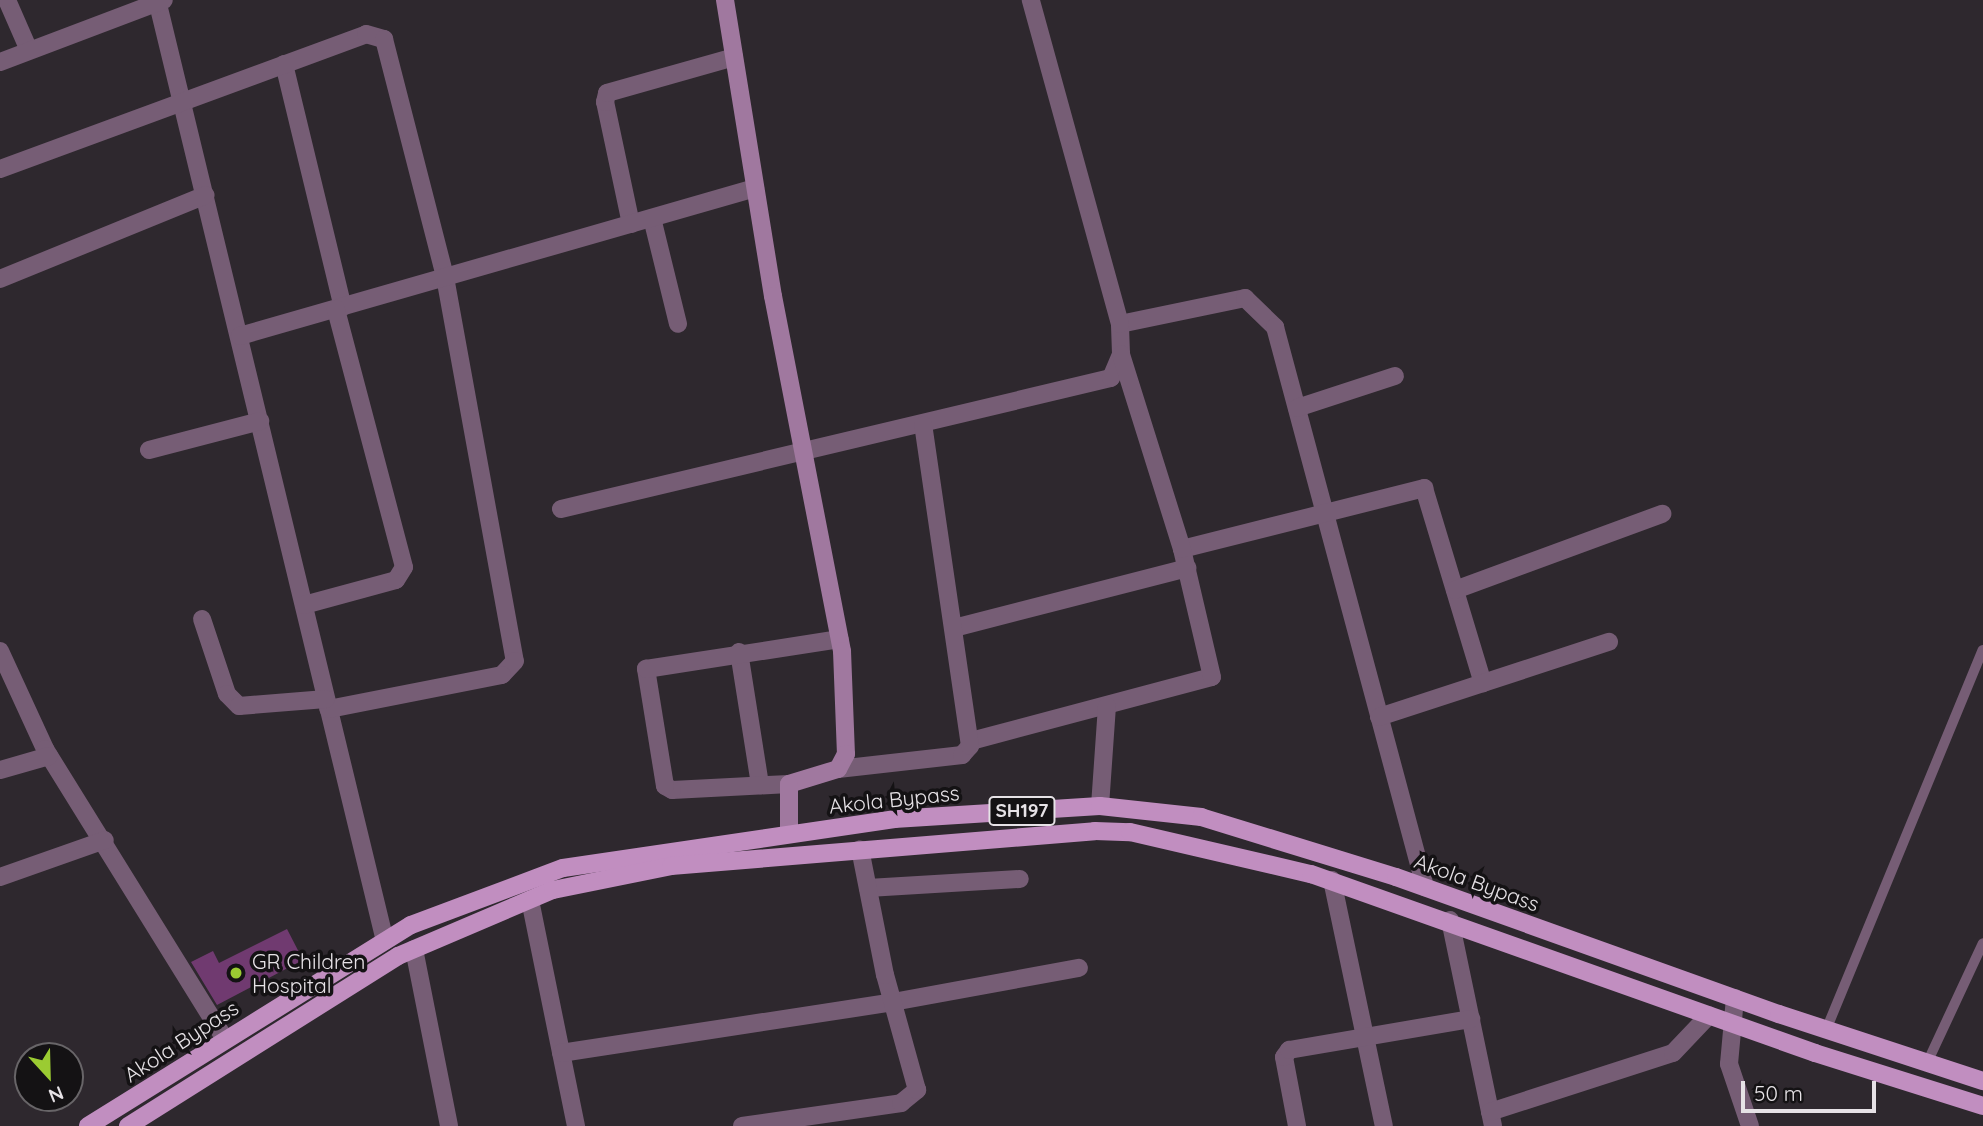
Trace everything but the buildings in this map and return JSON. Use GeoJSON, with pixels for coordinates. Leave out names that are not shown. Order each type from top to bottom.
{"type":"FeatureCollection","features":[{"type":"Feature","properties":{"kind":"main road","name":"Akola Bypass"},"geometry":{"type":"LineString","coordinates":[[88,1126],[225,1039],[430,915],[576,864],[894,819],[1100,806],[1201,817],[1396,877],[1826,1030],[1983,1080]]}},
{"type":"Feature","properties":{"kind":"main road","name":"Akola Bypass"},"geometry":{"type":"LineString","coordinates":[[128,1126],[373,970],[414,949],[553,890],[671,866],[860,849],[1130,832],[1332,880],[1729,1022],[1983,1106]]}},
{"type":"Feature","properties":{"kind":"main road"},"geometry":{"type":"LineString","coordinates":[[1396,877],[1397,902]]}},
{"type":"Feature","properties":{"kind":"street"},"geometry":{"type":"LineString","coordinates":[[7,0],[27,48]]}},
{"type":"Feature","properties":{"kind":"street"},"geometry":{"type":"LineString","coordinates":[[725,0],[755,188],[839,639],[846,754],[838,769]]}},
{"type":"Feature","properties":{"kind":"street"},"geometry":{"type":"LineString","coordinates":[[971,741],[1212,677],[1182,549],[1121,354],[1120,324],[1031,0]]}},
{"type":"Feature","properties":{"kind":"street"},"geometry":{"type":"LineString","coordinates":[[0,62],[27,48],[160,1],[327,704],[364,842],[385,941]]}},
{"type":"Feature","properties":{"kind":"street"},"geometry":{"type":"LineString","coordinates":[[0,169],[366,34],[384,39],[445,277],[515,661],[502,675],[327,704],[239,706],[227,694],[202,619]]}},
{"type":"Feature","properties":{"kind":"street"},"geometry":{"type":"LineString","coordinates":[[631,224],[605,102],[607,93],[734,57]]}},
{"type":"Feature","properties":{"kind":"street"},"geometry":{"type":"LineString","coordinates":[[284,64],[340,308],[404,567],[396,580],[304,605]]}},
{"type":"Feature","properties":{"kind":"street"},"geometry":{"type":"LineString","coordinates":[[240,336],[755,188]]}},
{"type":"Feature","properties":{"kind":"street"},"geometry":{"type":"LineString","coordinates":[[0,279],[206,195]]}},
{"type":"Feature","properties":{"kind":"street"},"geometry":{"type":"LineString","coordinates":[[652,218],[678,324]]}},
{"type":"Feature","properties":{"kind":"street"},"geometry":{"type":"LineString","coordinates":[[1120,324],[1245,298],[1275,327],[1425,887]]}},
{"type":"Feature","properties":{"kind":"street"},"geometry":{"type":"LineString","coordinates":[[561,509],[804,454],[1111,378],[1121,354]]}},
{"type":"Feature","properties":{"kind":"street"},"geometry":{"type":"LineString","coordinates":[[1297,408],[1395,376]]}},
{"type":"Feature","properties":{"kind":"street"},"geometry":{"type":"LineString","coordinates":[[149,450],[260,421]]}},
{"type":"Feature","properties":{"kind":"street"},"geometry":{"type":"LineString","coordinates":[[839,639],[653,665],[644,676],[665,786],[672,790],[789,784],[838,769],[962,755],[971,741],[923,425]]}},
{"type":"Feature","properties":{"kind":"street"},"geometry":{"type":"LineString","coordinates":[[1182,549],[1324,511],[1424,488],[1483,683]]}},
{"type":"Feature","properties":{"kind":"street"},"geometry":{"type":"LineString","coordinates":[[1455,590],[1662,513]]}},
{"type":"Feature","properties":{"kind":"street"},"geometry":{"type":"LineString","coordinates":[[954,628],[1187,568]]}},
{"type":"Feature","properties":{"kind":"street"},"geometry":{"type":"LineString","coordinates":[[1379,717],[1609,642]]}},
{"type":"Feature","properties":{"kind":"street"},"geometry":{"type":"LineString","coordinates":[[0,650],[49,756],[105,840],[225,1039]]}},
{"type":"Feature","properties":{"kind":"street"},"geometry":{"type":"LineString","coordinates":[[739,652],[760,785]]}},
{"type":"Feature","properties":{"kind":"street"},"geometry":{"type":"LineString","coordinates":[[1100,806],[1107,706]]}},
{"type":"Feature","properties":{"kind":"street"},"geometry":{"type":"LineString","coordinates":[[0,770],[49,756]]}},
{"type":"Feature","properties":{"kind":"street"},"geometry":{"type":"LineString","coordinates":[[789,784],[789,834]]}},
{"type":"Feature","properties":{"kind":"street"},"geometry":{"type":"LineString","coordinates":[[0,877],[105,840]]}},
{"type":"Feature","properties":{"kind":"street"},"geometry":{"type":"LineString","coordinates":[[743,1126],[911,1098],[917,1082],[893,1002],[860,849]]}},
{"type":"Feature","properties":{"kind":"street"},"geometry":{"type":"LineString","coordinates":[[868,888],[1020,879]]}},
{"type":"Feature","properties":{"kind":"street"},"geometry":{"type":"LineString","coordinates":[[1332,880],[1384,1126]]}},
{"type":"Feature","properties":{"kind":"street"},"geometry":{"type":"LineString","coordinates":[[530,900],[576,1126]]}},
{"type":"Feature","properties":{"kind":"street"},"geometry":{"type":"LineString","coordinates":[[1450,920],[1492,1119],[1673,1053],[1685,1046],[1709,1015]]}},
{"type":"Feature","properties":{"kind":"street"},"geometry":{"type":"LineString","coordinates":[[414,949],[449,1126]]}},
{"type":"Feature","properties":{"kind":"street"},"geometry":{"type":"LineString","coordinates":[[561,1053],[893,1002],[1079,968]]}},
{"type":"Feature","properties":{"kind":"street"},"geometry":{"type":"LineString","coordinates":[[1735,998],[1729,1022],[1730,1069],[1750,1126]]}},
{"type":"Feature","properties":{"kind":"street"},"geometry":{"type":"LineString","coordinates":[[1297,1126],[1286,1053],[1364,1034],[1471,1019]]}},
{"type":"Feature","properties":{"kind":"lane"},"geometry":{"type":"LineString","coordinates":[[1826,1030],[1983,650]]}},
{"type":"Feature","properties":{"kind":"lane"},"geometry":{"type":"LineString","coordinates":[[1927,1063],[1983,943]]}},
{"type":"Feature","properties":{"kind":"place","name":"GR Children Hospital"},"geometry":{"type":"Point","coordinates":[236,973]}}]}
